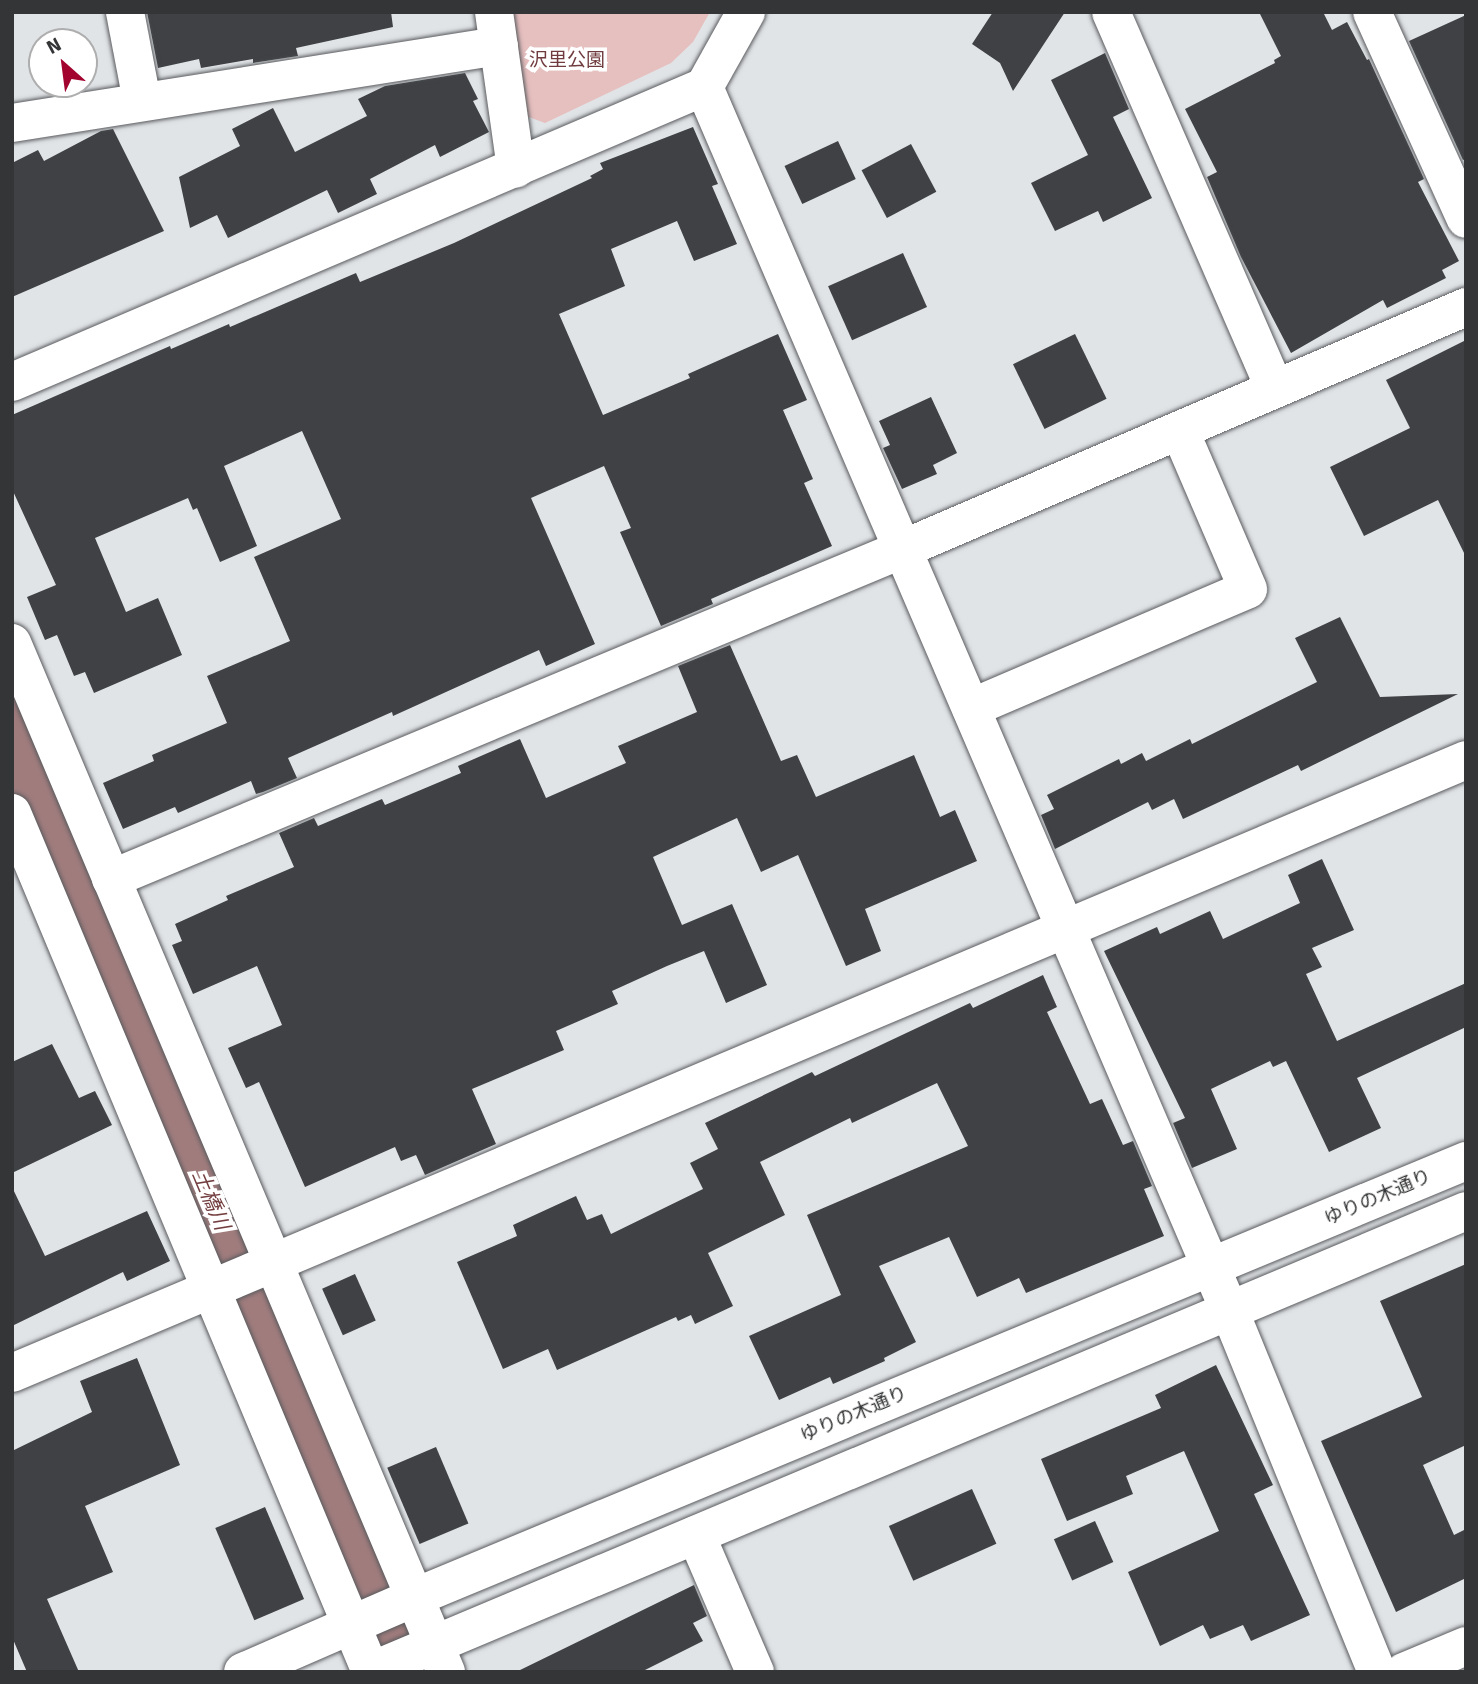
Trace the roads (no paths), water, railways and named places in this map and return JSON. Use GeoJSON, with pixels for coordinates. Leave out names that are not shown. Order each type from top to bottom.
{"type":"FeatureCollection","features":[{"type":"Feature","properties":{"kind":"street"},"geometry":{"type":"LineString","coordinates":[[125,12],[142,102]]}},
{"type":"Feature","properties":{"kind":"street"},"geometry":{"type":"LineString","coordinates":[[12,382],[704,87],[746,12]]}},
{"type":"Feature","properties":{"kind":"street"},"geometry":{"type":"LineString","coordinates":[[1111,12],[1275,390]]}},
{"type":"Feature","properties":{"kind":"street"},"geometry":{"type":"LineString","coordinates":[[1372,12],[1466,219]]}},
{"type":"Feature","properties":{"kind":"street"},"geometry":{"type":"LineString","coordinates":[[12,123],[142,102],[497,29],[516,168]]}},
{"type":"Feature","properties":{"kind":"street"},"geometry":{"type":"LineString","coordinates":[[704,87],[1230,1312],[1377,1672]]}},
{"type":"Feature","properties":{"kind":"street"},"geometry":{"type":"LineString","coordinates":[[111,879],[903,549],[1466,307]]}},
{"type":"Feature","properties":{"kind":"street"},"geometry":{"type":"LineString","coordinates":[[971,708],[1248,589],[1180,430]]}},
{"type":"Feature","properties":{"kind":"street"},"geometry":{"type":"LineString","coordinates":[[12,643],[437,1653]]}},
{"type":"Feature","properties":{"kind":"street"},"geometry":{"type":"LineString","coordinates":[[12,1373],[272,1261],[1466,760]]}},
{"type":"Feature","properties":{"kind":"street"},"geometry":{"type":"LineString","coordinates":[[12,813],[371,1671],[437,1653],[696,1535],[1466,1211]]}},
{"type":"Feature","properties":{"kind":"street","name":"ゆりの木通り"},"geometry":{"type":"LineString","coordinates":[[243,1672],[413,1598],[1466,1161]]}},
{"type":"Feature","properties":{"kind":"street"},"geometry":{"type":"LineString","coordinates":[[696,1535],[755,1672]]}},
{"type":"Feature","properties":{"kind":"street"},"geometry":{"type":"LineString","coordinates":[[1404,1672],[1466,1646]]}},
{"type":"Feature","properties":{"kind":"waterway","name":"土橋川"},"geometry":{"type":"LineString","coordinates":[[12,724],[248,1287],[417,1672]]}},
{"type":"Feature","properties":{"kind":"park label","name":"沢里公園"},"geometry":{"type":"Point","coordinates":[567,61]}}]}
